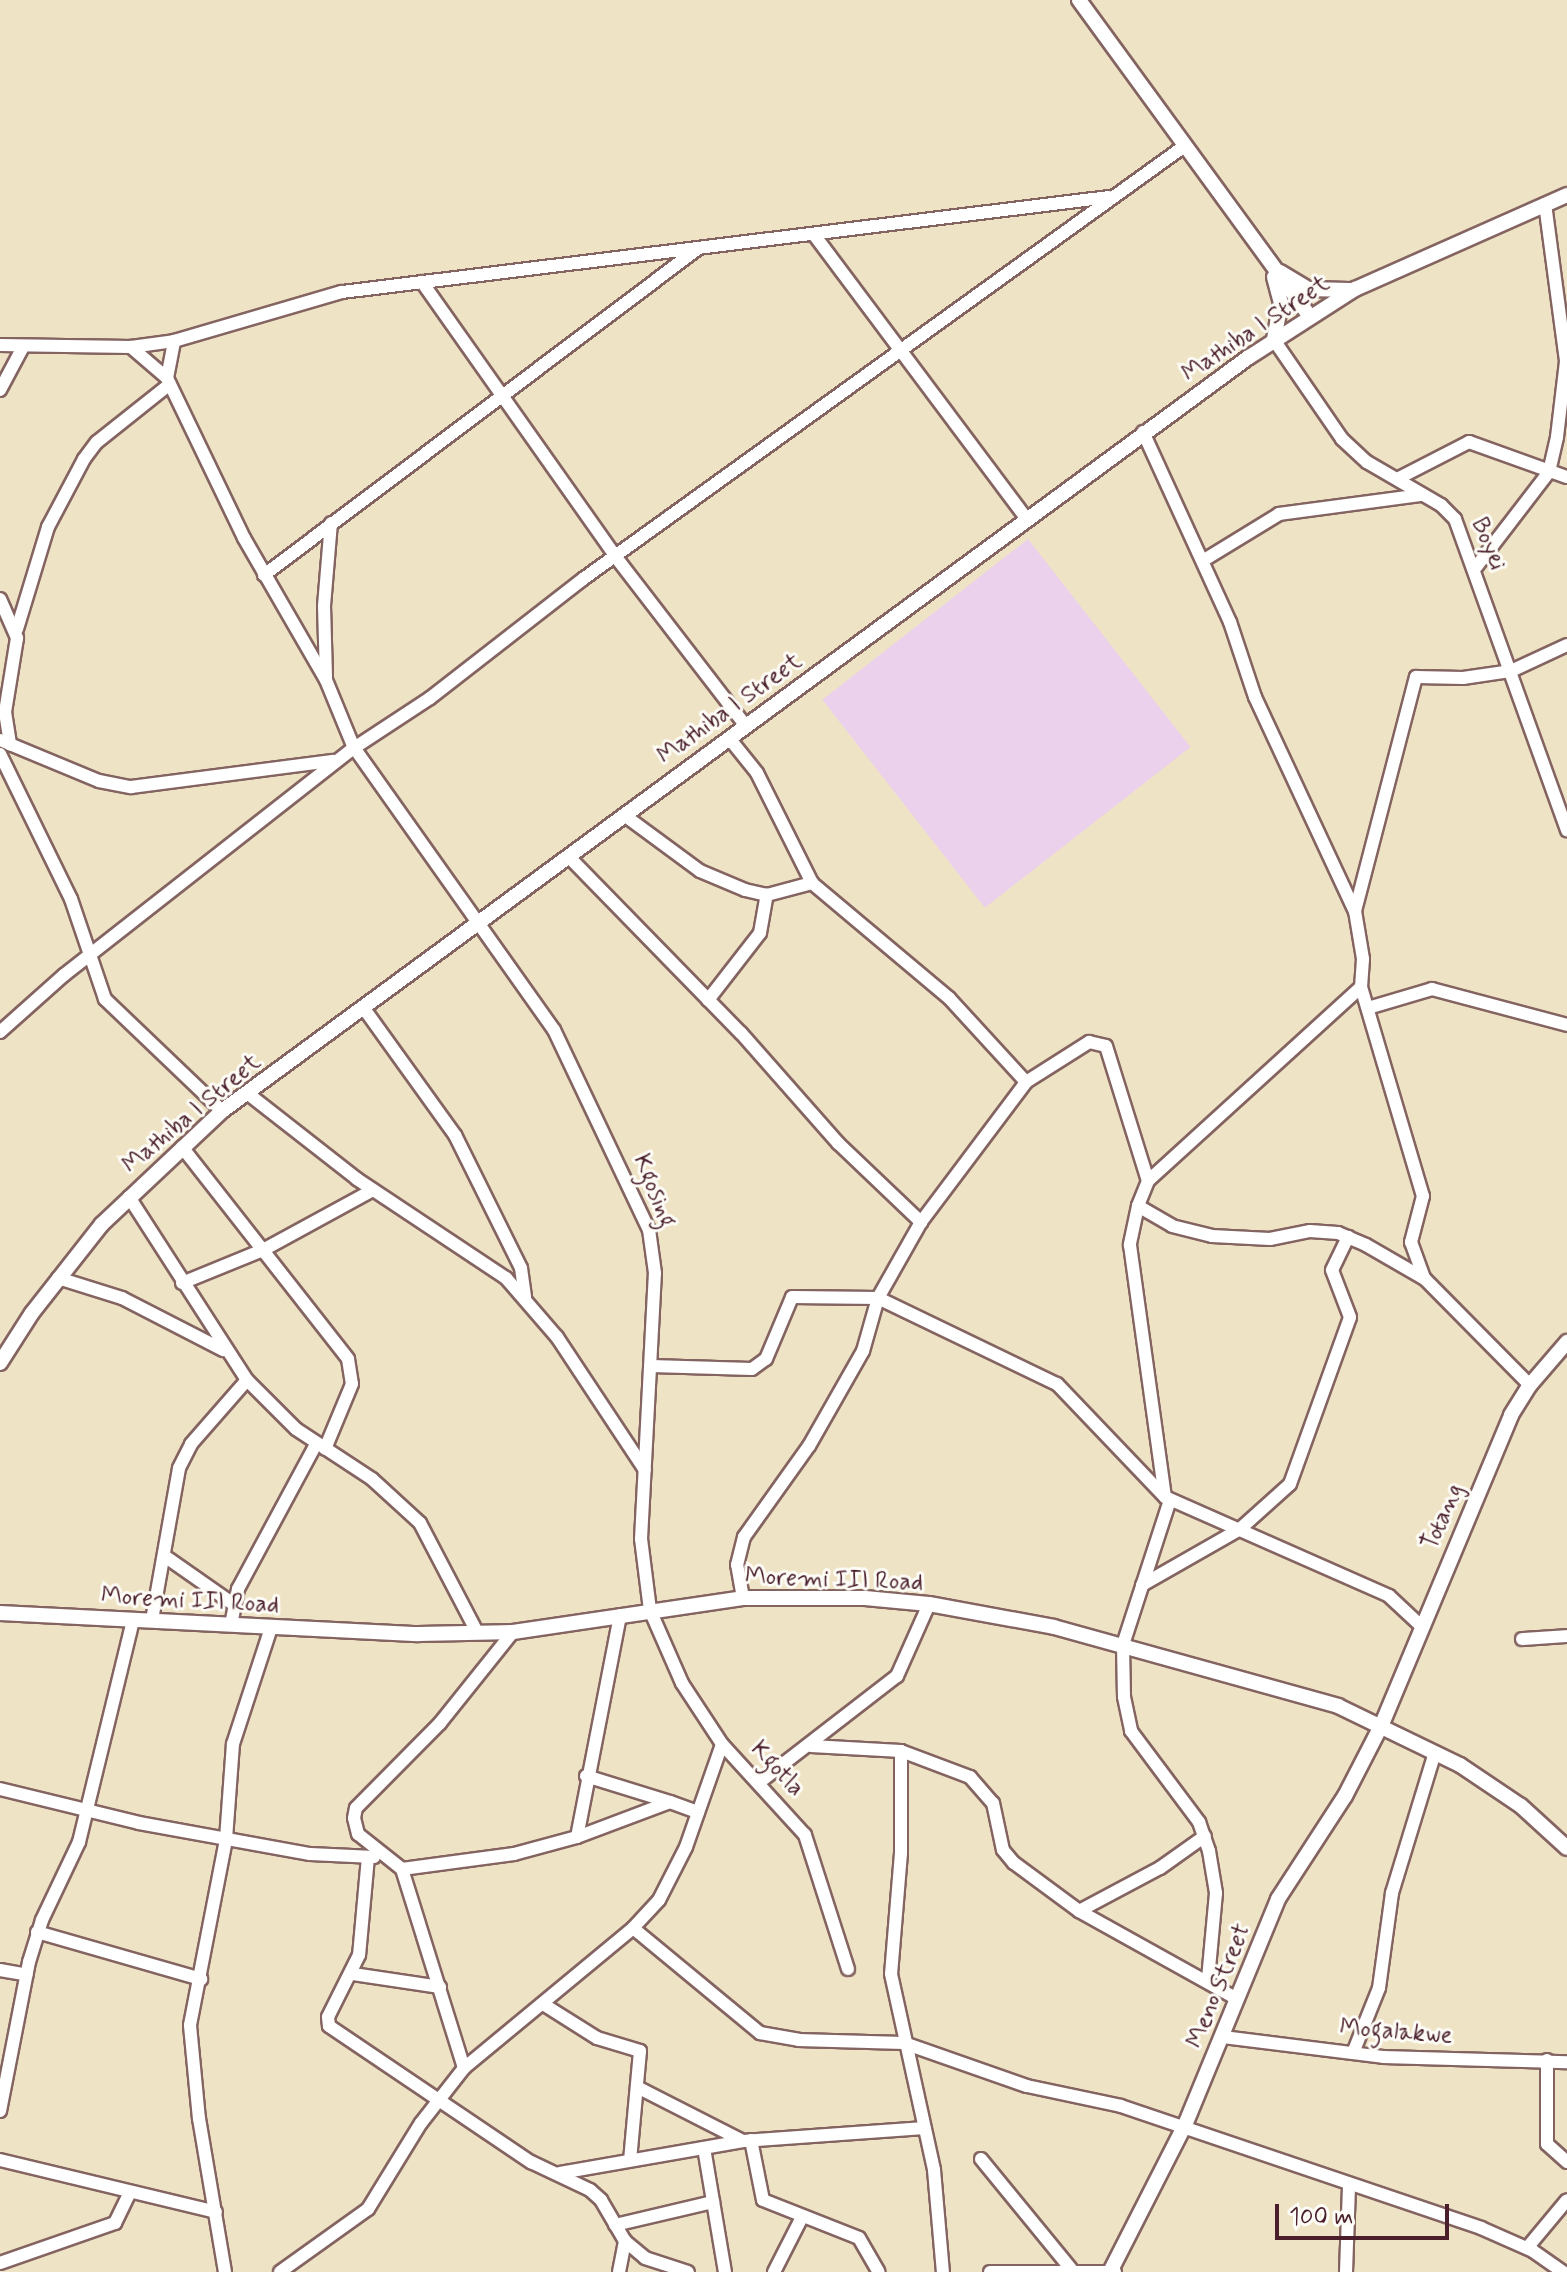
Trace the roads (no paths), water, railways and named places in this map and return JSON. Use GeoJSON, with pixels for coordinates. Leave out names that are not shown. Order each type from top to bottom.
{"type":"FeatureCollection","features":[{"type":"Feature","properties":{"kind":"street"},"geometry":{"type":"LineString","coordinates":[[1079,0],[1183,147],[1310,317]]}},
{"type":"Feature","properties":{"kind":"street"},"geometry":{"type":"LineString","coordinates":[[0,1032],[92,954],[335,761],[430,698],[615,556],[1183,147]]}},
{"type":"Feature","properties":{"kind":"street","name":"Mathiba I Street"},"geometry":{"type":"LineString","coordinates":[[0,1363],[58,1278],[129,1197],[222,1111],[1143,432],[1274,340],[1355,289],[1567,195]]}},
{"type":"Feature","properties":{"kind":"street"},"geometry":{"type":"LineString","coordinates":[[0,345],[131,347],[174,341],[294,302],[422,282],[815,236],[1112,196]]}},
{"type":"Feature","properties":{"kind":"street"},"geometry":{"type":"LineString","coordinates":[[1476,567],[1549,472],[1566,361],[1545,204]]}},
{"type":"Feature","properties":{"kind":"street"},"geometry":{"type":"LineString","coordinates":[[815,236],[1026,518]]}},
{"type":"Feature","properties":{"kind":"street"},"geometry":{"type":"LineString","coordinates":[[264,575],[500,393],[696,249]]}},
{"type":"Feature","properties":{"kind":"street"},"geometry":{"type":"LineString","coordinates":[[1269,265],[1308,289],[1355,289]]}},
{"type":"Feature","properties":{"kind":"street"},"geometry":{"type":"LineString","coordinates":[[1269,265],[1280,290],[1274,340]]}},
{"type":"Feature","properties":{"kind":"street"},"geometry":{"type":"LineString","coordinates":[[422,282],[615,556],[746,726]]}},
{"type":"Feature","properties":{"kind":"street","name":"Boyei"},"geometry":{"type":"LineString","coordinates":[[1274,340],[1342,439],[1455,519],[1476,567],[1567,830]]}},
{"type":"Feature","properties":{"kind":"street"},"geometry":{"type":"LineString","coordinates":[[174,341],[168,381],[97,442],[84,459],[48,527],[17,629],[5,712],[5,742],[99,781],[131,787],[335,761]]}},
{"type":"Feature","properties":{"kind":"street"},"geometry":{"type":"LineString","coordinates":[[0,390],[23,347]]}},
{"type":"Feature","properties":{"kind":"street"},"geometry":{"type":"LineString","coordinates":[[131,347],[168,381],[264,575],[326,680]]}},
{"type":"Feature","properties":{"kind":"street"},"geometry":{"type":"LineString","coordinates":[[1143,432],[1204,560],[1230,622],[1245,675],[1355,911],[1361,931],[1361,987],[1423,1196],[1411,1242],[1425,1279]]}},
{"type":"Feature","properties":{"kind":"street"},"geometry":{"type":"LineString","coordinates":[[1397,479],[1469,442],[1567,477]]}},
{"type":"Feature","properties":{"kind":"street"},"geometry":{"type":"LineString","coordinates":[[1204,560],[1279,514],[1389,495],[1424,495]]}},
{"type":"Feature","properties":{"kind":"street"},"geometry":{"type":"LineString","coordinates":[[326,680],[324,606],[331,523]]}},
{"type":"Feature","properties":{"kind":"street"},"geometry":{"type":"LineString","coordinates":[[0,599],[17,629]]}},
{"type":"Feature","properties":{"kind":"street"},"geometry":{"type":"LineString","coordinates":[[1355,911],[1411,684],[1423,676],[1463,678],[1511,671],[1567,645]]}},
{"type":"Feature","properties":{"kind":"street","name":"Kgosing"},"geometry":{"type":"LineString","coordinates":[[326,680],[354,748],[481,920],[554,1030],[649,1230],[655,1273],[641,1539],[650,1610]]}},
{"type":"Feature","properties":{"kind":"street"},"geometry":{"type":"LineString","coordinates":[[729,738],[757,773],[812,883],[940,990],[1026,1082]]}},
{"type":"Feature","properties":{"kind":"street"},"geometry":{"type":"LineString","coordinates":[[0,754],[92,954],[99,988],[117,1015],[222,1111]]}},
{"type":"Feature","properties":{"kind":"street"},"geometry":{"type":"LineString","coordinates":[[624,815],[700,871],[767,895],[812,883]]}},
{"type":"Feature","properties":{"kind":"street"},"geometry":{"type":"LineString","coordinates":[[568,856],[708,1000],[838,1143],[921,1222]]}},
{"type":"Feature","properties":{"kind":"street"},"geometry":{"type":"LineString","coordinates":[[708,1000],[760,933],[767,895]]}},
{"type":"Feature","properties":{"kind":"street"},"geometry":{"type":"LineString","coordinates":[[1208,1980],[1216,1893],[1205,1836],[1131,1731],[1123,1645],[1168,1499],[1130,1245],[1138,1206],[1148,1181],[1361,987]]}},
{"type":"Feature","properties":{"kind":"street"},"geometry":{"type":"LineString","coordinates":[[1368,1008],[1432,989],[1567,1025]]}},
{"type":"Feature","properties":{"kind":"street"},"geometry":{"type":"LineString","coordinates":[[363,1007],[455,1135],[521,1268],[525,1297]]}},
{"type":"Feature","properties":{"kind":"street"},"geometry":{"type":"LineString","coordinates":[[743,1598],[737,1565],[744,1537],[809,1446],[863,1351],[878,1298],[921,1222],[1026,1082],[1089,1042],[1100,1041],[1148,1181]]}},
{"type":"Feature","properties":{"kind":"street"},"geometry":{"type":"LineString","coordinates":[[247,1093],[373,1190],[486,1263],[525,1297],[645,1470]]}},
{"type":"Feature","properties":{"kind":"street"},"geometry":{"type":"LineString","coordinates":[[182,1147],[348,1359],[352,1384],[321,1447],[233,1604],[231,1625]]}},
{"type":"Feature","properties":{"kind":"street"},"geometry":{"type":"LineString","coordinates":[[182,1283],[263,1250],[373,1190]]}},
{"type":"Feature","properties":{"kind":"street"},"geometry":{"type":"LineString","coordinates":[[129,1197],[247,1380],[321,1447],[372,1479],[415,1517],[435,1546],[477,1632]]}},
{"type":"Feature","properties":{"kind":"street"},"geometry":{"type":"LineString","coordinates":[[1138,1206],[1172,1226],[1212,1236],[1270,1239],[1310,1231],[1348,1237],[1425,1279],[1530,1385]]}},
{"type":"Feature","properties":{"kind":"street"},"geometry":{"type":"LineString","coordinates":[[1142,1585],[1240,1529],[1270,1508],[1290,1484],[1350,1317],[1332,1270],[1348,1237]]}},
{"type":"Feature","properties":{"kind":"street"},"geometry":{"type":"LineString","coordinates":[[58,1278],[122,1298],[226,1351]]}},
{"type":"Feature","properties":{"kind":"street"},"geometry":{"type":"LineString","coordinates":[[651,1366],[752,1369],[766,1359],[792,1297],[878,1298],[1057,1384],[1168,1499],[1389,1596],[1420,1625]]}},
{"type":"Feature","properties":{"kind":"street","name":"Totang"},"geometry":{"type":"LineString","coordinates":[[1382,1724],[1420,1625],[1530,1385],[1567,1342]]}},
{"type":"Feature","properties":{"kind":"street"},"geometry":{"type":"LineString","coordinates":[[152,1620],[166,1557],[179,1468],[191,1444],[247,1380]]}},
{"type":"Feature","properties":{"kind":"street"},"geometry":{"type":"LineString","coordinates":[[166,1557],[233,1604]]}},
{"type":"Feature","properties":{"kind":"street","name":"Moremi III Road"},"geometry":{"type":"LineString","coordinates":[[0,1613],[271,1628],[513,1632],[743,1598],[865,1598],[929,1604],[1123,1645],[1292,1691],[1382,1724],[1435,1752],[1521,1806],[1567,1848]]}},
{"type":"Feature","properties":{"kind":"street"},"geometry":{"type":"LineString","coordinates":[[761,1781],[811,1746],[897,1676],[929,1604]]}},
{"type":"Feature","properties":{"kind":"street","name":"Kgotla"},"geometry":{"type":"LineString","coordinates":[[650,1610],[682,1683],[722,1744],[761,1781],[805,1835],[848,1969]]}},
{"type":"Feature","properties":{"kind":"street"},"geometry":{"type":"LineString","coordinates":[[577,1837],[586,1776],[620,1615]]}},
{"type":"Feature","properties":{"kind":"street"},"geometry":{"type":"LineString","coordinates":[[0,2111],[37,1932],[88,1813],[133,1620]]}},
{"type":"Feature","properties":{"kind":"street"},"geometry":{"type":"LineString","coordinates":[[225,2272],[191,2034],[226,1839],[233,1744],[271,1628]]}},
{"type":"Feature","properties":{"kind":"street"},"geometry":{"type":"LineString","coordinates":[[513,1632],[440,1723],[356,1808],[358,1834],[383,1857],[402,1869],[477,1861],[577,1837],[670,1802]]}},
{"type":"Feature","properties":{"kind":"street"},"geometry":{"type":"LineString","coordinates":[[1522,1639],[1567,1636]]}},
{"type":"Feature","properties":{"kind":"street","name":"Meno Street"},"geometry":{"type":"LineString","coordinates":[[1112,2271],[1185,2125],[1278,1899],[1345,1796],[1382,1724]]}},
{"type":"Feature","properties":{"kind":"street"},"geometry":{"type":"LineString","coordinates":[[280,2272],[368,2209],[439,2097],[464,2068],[633,1928],[673,1878],[722,1744]]}},
{"type":"Feature","properties":{"kind":"street"},"geometry":{"type":"LineString","coordinates":[[811,1746],[901,1751],[970,1777],[993,1803],[1003,1850],[1014,1863],[1079,1911],[1208,1980],[1237,1999]]}},
{"type":"Feature","properties":{"kind":"street"},"geometry":{"type":"LineString","coordinates":[[901,1751],[901,1853],[890,1960],[904,2043],[925,2128],[943,2235],[943,2272]]}},
{"type":"Feature","properties":{"kind":"street"},"geometry":{"type":"LineString","coordinates":[[1353,2053],[1379,1988],[1392,1893],[1435,1752]]}},
{"type":"Feature","properties":{"kind":"street"},"geometry":{"type":"LineString","coordinates":[[586,1776],[698,1812]]}},
{"type":"Feature","properties":{"kind":"street"},"geometry":{"type":"LineString","coordinates":[[0,1789],[88,1813],[310,1854],[383,1857]]}},
{"type":"Feature","properties":{"kind":"street"},"geometry":{"type":"LineString","coordinates":[[1079,1911],[1160,1868],[1205,1836]]}},
{"type":"Feature","properties":{"kind":"street"},"geometry":{"type":"LineString","coordinates":[[368,1857],[353,1974],[328,2017],[329,2026],[439,2097],[521,2156],[560,2173],[601,2200],[625,2241],[659,2265],[688,2272]]}},
{"type":"Feature","properties":{"kind":"street"},"geometry":{"type":"LineString","coordinates":[[402,1869],[464,2068]]}},
{"type":"Feature","properties":{"kind":"street"},"geometry":{"type":"LineString","coordinates":[[633,1928],[760,2033],[798,2040],[904,2043],[1027,2086],[1185,2125],[1527,2248],[1563,2272]]}},
{"type":"Feature","properties":{"kind":"street"},"geometry":{"type":"LineString","coordinates":[[37,1932],[201,1979]]}},
{"type":"Feature","properties":{"kind":"street"},"geometry":{"type":"LineString","coordinates":[[0,1970],[27,1975]]}},
{"type":"Feature","properties":{"kind":"street"},"geometry":{"type":"LineString","coordinates":[[353,1974],[440,1987]]}},
{"type":"Feature","properties":{"kind":"street"},"geometry":{"type":"LineString","coordinates":[[543,2004],[597,2038],[638,2050],[630,2160]]}},
{"type":"Feature","properties":{"kind":"street","name":"Mogalakwe"},"geometry":{"type":"LineString","coordinates":[[1223,2037],[1353,2053],[1567,2062]]}},
{"type":"Feature","properties":{"kind":"street"},"geometry":{"type":"LineString","coordinates":[[1547,2060],[1547,2144],[1567,2162]]}},
{"type":"Feature","properties":{"kind":"street"},"geometry":{"type":"LineString","coordinates":[[637,2087],[747,2140],[763,2200],[863,2240],[879,2272]]}},
{"type":"Feature","properties":{"kind":"street"},"geometry":{"type":"LineString","coordinates":[[560,2173],[747,2140],[925,2128]]}},
{"type":"Feature","properties":{"kind":"street"},"geometry":{"type":"LineString","coordinates":[[704,2148],[725,2272]]}},
{"type":"Feature","properties":{"kind":"street"},"geometry":{"type":"LineString","coordinates":[[981,2159],[1071,2269]]}},
{"type":"Feature","properties":{"kind":"street"},"geometry":{"type":"LineString","coordinates":[[0,2160],[216,2212]]}},
{"type":"Feature","properties":{"kind":"street"},"geometry":{"type":"LineString","coordinates":[[1346,2272],[1349,2185]]}},
{"type":"Feature","properties":{"kind":"street"},"geometry":{"type":"LineString","coordinates":[[0,2263],[115,2223],[130,2192]]}},
{"type":"Feature","properties":{"kind":"street"},"geometry":{"type":"LineString","coordinates":[[1527,2248],[1567,2200]]}},
{"type":"Feature","properties":{"kind":"street"},"geometry":{"type":"LineString","coordinates":[[615,2225],[713,2202]]}},
{"type":"Feature","properties":{"kind":"street"},"geometry":{"type":"LineString","coordinates":[[774,2272],[802,2217]]}},
{"type":"Feature","properties":{"kind":"street"},"geometry":{"type":"LineString","coordinates":[[619,2272],[625,2241]]}},
{"type":"Feature","properties":{"kind":"street"},"geometry":{"type":"LineString","coordinates":[[990,2272],[1112,2271]]}}]}
